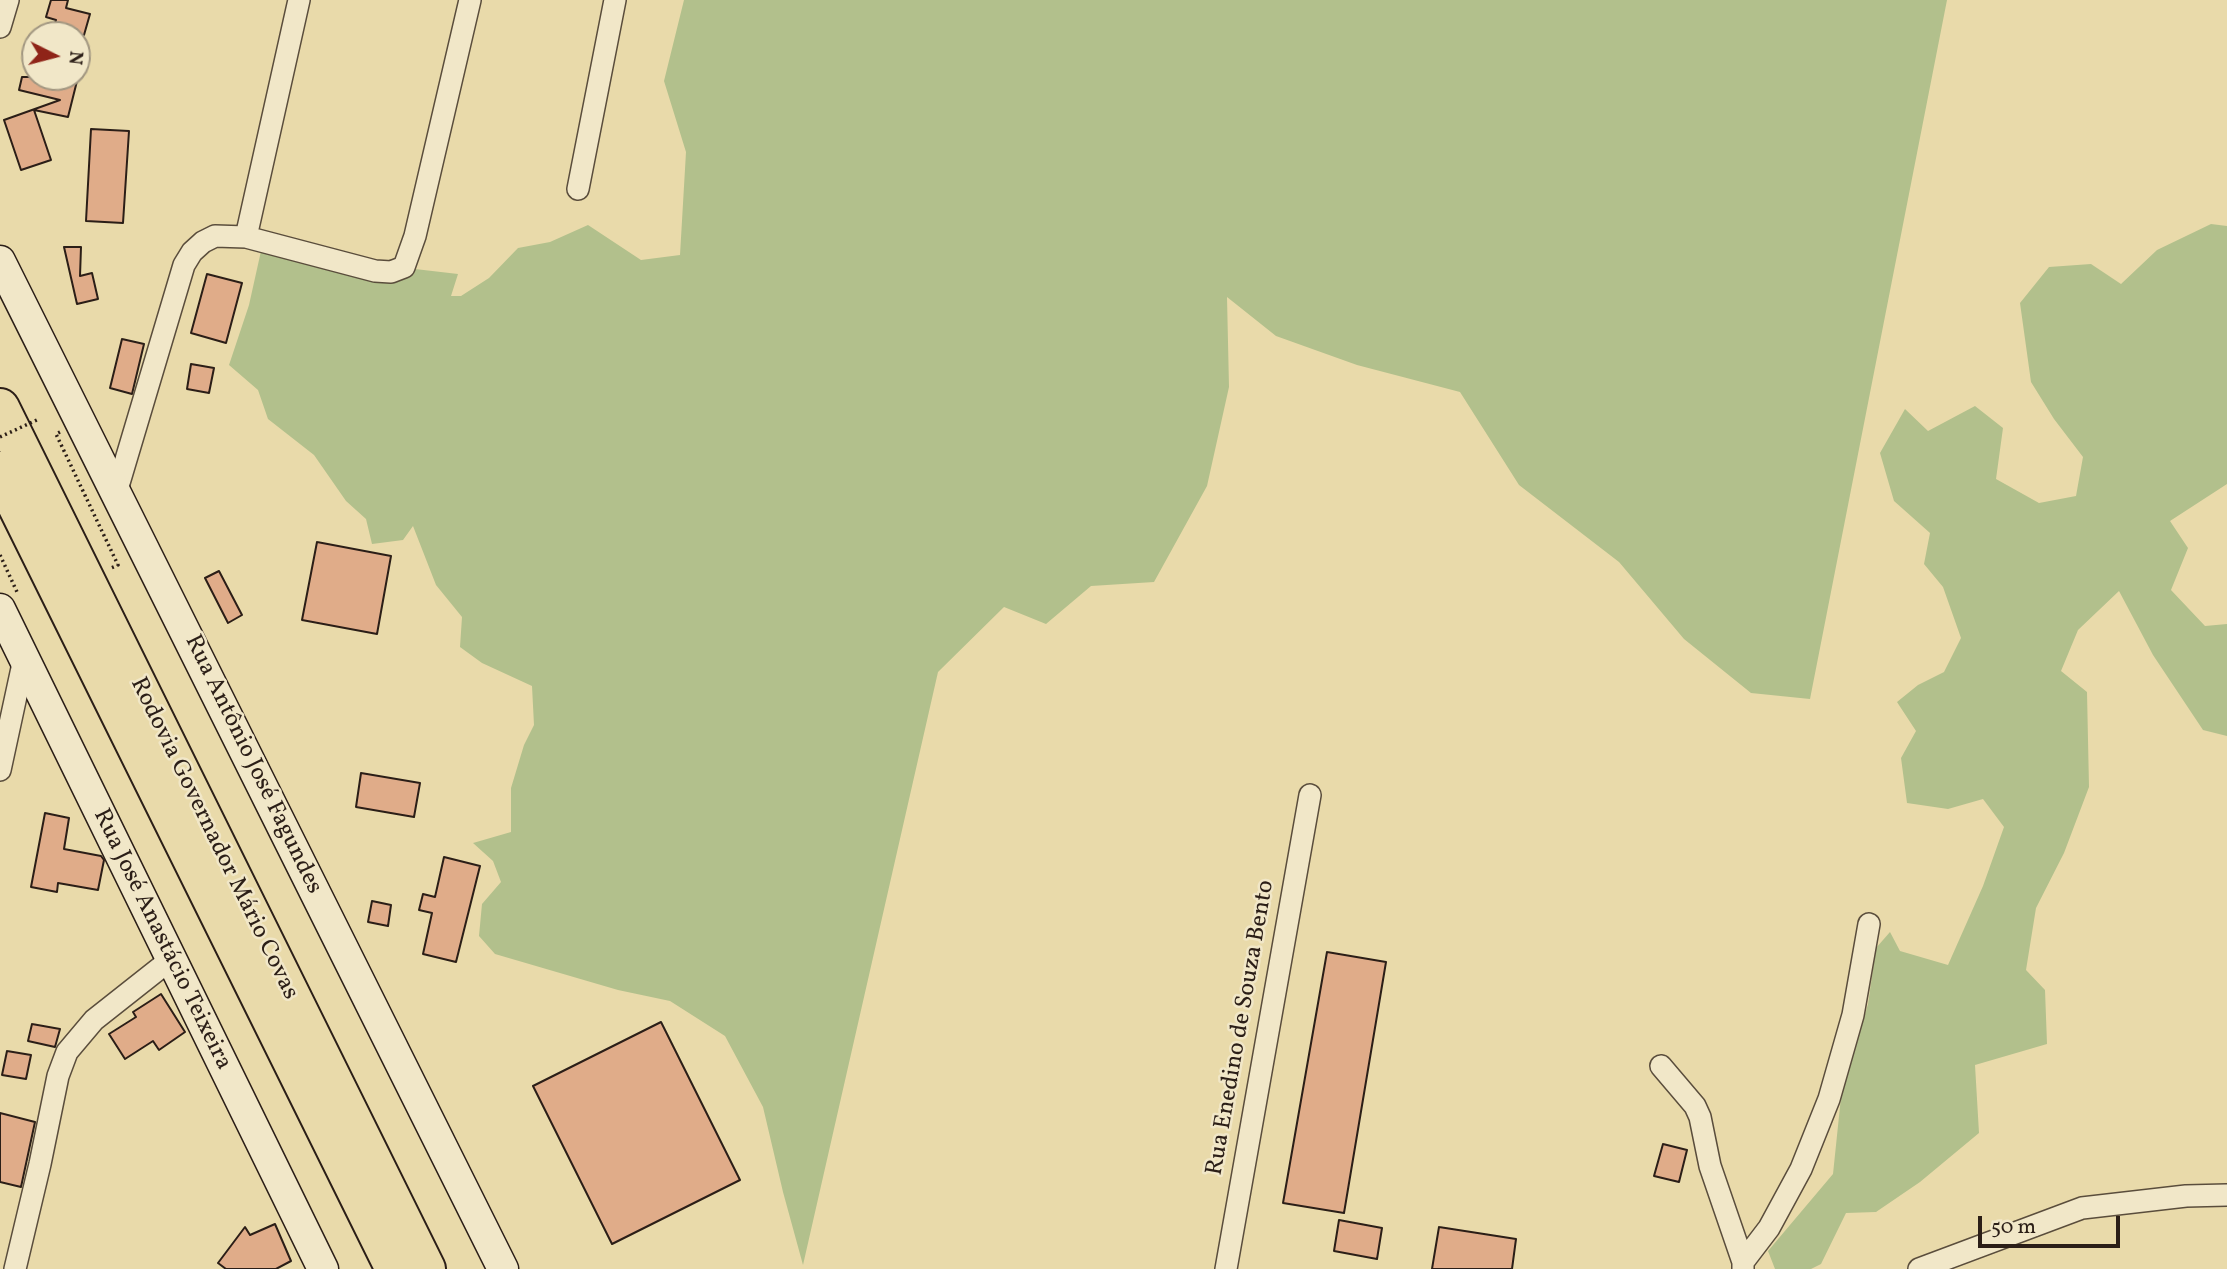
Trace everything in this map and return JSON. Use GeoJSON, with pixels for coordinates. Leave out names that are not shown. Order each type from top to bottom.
{"type":"FeatureCollection","features":[{"type":"Feature","properties":{"kind":"highway","name":"Rodovia Governador Mário Covas"},"geometry":{"type":"LineString","coordinates":[[0,408],[426,1269]]}},
{"type":"Feature","properties":{"kind":"highway","name":"Rodovia Governador Mário Covas"},"geometry":{"type":"LineString","coordinates":[[0,471],[396,1269]]}},
{"type":"Feature","properties":{"kind":"main road","name":"Rua Antônio José Fagundes"},"geometry":{"type":"LineString","coordinates":[[0,261],[503,1269]]}},
{"type":"Feature","properties":{"kind":"main road","name":"Rua José Anastácio Teixeira"},"geometry":{"type":"LineString","coordinates":[[10,604],[24,659],[323,1269]]}},
{"type":"Feature","properties":{"kind":"street"},"geometry":{"type":"LineString","coordinates":[[0,27],[8,0]]}},
{"type":"Feature","properties":{"kind":"street"},"geometry":{"type":"LineString","coordinates":[[246,237],[299,0]]}},
{"type":"Feature","properties":{"kind":"street"},"geometry":{"type":"LineString","coordinates":[[116,493],[184,265],[192,252],[203,242],[215,236],[246,237],[375,271],[391,272],[404,267],[415,236],[470,0]]}},
{"type":"Feature","properties":{"kind":"street"},"geometry":{"type":"LineString","coordinates":[[578,189],[615,0]]}},
{"type":"Feature","properties":{"kind":"street"},"geometry":{"type":"LineString","coordinates":[[0,770],[24,659]]}},
{"type":"Feature","properties":{"kind":"street","name":"Rua Enedino de Souza Bento"},"geometry":{"type":"LineString","coordinates":[[1226,1269],[1310,795]]}},
{"type":"Feature","properties":{"kind":"street"},"geometry":{"type":"LineString","coordinates":[[1743,1265],[1769,1228],[1801,1169],[1829,1099],[1853,1015],[1869,924]]}},
{"type":"Feature","properties":{"kind":"street"},"geometry":{"type":"LineString","coordinates":[[15,1269],[58,1076],[67,1052],[94,1020],[170,960]]}},
{"type":"Feature","properties":{"kind":"street"},"geometry":{"type":"LineString","coordinates":[[1661,1066],[1695,1106],[1700,1117],[1710,1166],[1743,1265]]}},
{"type":"Feature","properties":{"kind":"street"},"geometry":{"type":"LineString","coordinates":[[1919,1269],[2082,1208],[2227,1195]]}},
{"type":"Feature","properties":{"kind":"path"},"geometry":{"type":"LineString","coordinates":[[0,437],[39,419]]}},
{"type":"Feature","properties":{"kind":"path"},"geometry":{"type":"LineString","coordinates":[[81,422],[56,434],[118,565],[110,569]]}},
{"type":"Feature","properties":{"kind":"path"},"geometry":{"type":"LineString","coordinates":[[0,555],[10,604]]}},
{"type":"Feature","properties":{"kind":"green space"},"geometry":{"type":"Polygon","coordinates":[[[684,0],[1947,0],[1810,699],[1751,693],[1684,639],[1619,562],[1519,485],[1460,392],[1357,365],[1276,336],[1227,297],[1229,387],[1207,486],[1154,582],[1091,586],[1046,624],[1004,607],[938,672],[803,1265],[763,1107],[725,1036],[670,1001],[618,990],[495,954],[479,936],[482,904],[501,882],[493,861],[473,843],[511,832],[511,788],[524,745],[534,725],[532,686],[482,663],[460,647],[462,617],[436,585],[413,526],[403,540],[372,544],[366,519],[346,501],[314,455],[268,419],[258,390],[229,365],[249,305],[261,251],[374,279],[400,280],[415,269],[458,274],[451,296],[461,296],[489,278],[518,248],[550,242],[588,225],[641,260],[680,255],[686,152],[664,81],[684,0]]]}},
{"type":"Feature","properties":{"kind":"green space"},"geometry":{"type":"Polygon","coordinates":[[[2211,224],[2227,226],[2227,484],[2170,521],[2188,548],[2171,590],[2205,626],[2227,624],[2227,736],[2203,730],[2153,655],[2119,591],[2078,630],[2061,671],[2087,692],[2089,787],[2064,853],[2036,908],[2026,970],[2045,990],[2047,1044],[1975,1065],[1979,1133],[1920,1182],[1876,1212],[1846,1213],[1821,1264],[1811,1269],[1775,1269],[1768,1251],[1833,1174],[1841,1097],[1868,1004],[1876,948],[1890,932],[1900,951],[1948,965],[1983,886],[2004,827],[1983,799],[1948,809],[1907,803],[1901,758],[1916,731],[1897,702],[1918,685],[1944,672],[1961,638],[1943,587],[1924,564],[1930,533],[1894,501],[1880,453],[1905,409],[1928,431],[1975,406],[2003,428],[1996,479],[2039,503],[2076,496],[2083,457],[2054,419],[2031,382],[2020,303],[2049,267],[2091,264],[2121,284],[2157,250],[2211,224]]]}},
{"type":"Feature","properties":{"kind":"building"},"geometry":{"type":"Polygon","coordinates":[[[51,0],[68,0],[66,8],[90,14],[88,21],[56,21],[46,17],[51,0]]]}},
{"type":"Feature","properties":{"kind":"building"},"geometry":{"type":"Polygon","coordinates":[[[23,91],[74,91],[68,117],[34,110],[51,160],[21,170],[4,120],[60,100],[23,91]]]}},
{"type":"Feature","properties":{"kind":"building"},"geometry":{"type":"Polygon","coordinates":[[[91,129],[129,131],[123,223],[86,221],[91,129]]]}},
{"type":"Feature","properties":{"kind":"building"},"geometry":{"type":"Polygon","coordinates":[[[64,247],[81,247],[80,276],[92,273],[98,299],[77,304],[64,247]]]}},
{"type":"Feature","properties":{"kind":"building"},"geometry":{"type":"Polygon","coordinates":[[[207,274],[242,283],[226,343],[191,333],[207,274]]]}},
{"type":"Feature","properties":{"kind":"building"},"geometry":{"type":"Polygon","coordinates":[[[122,339],[144,344],[132,394],[110,388],[122,339]]]}},
{"type":"Feature","properties":{"kind":"building"},"geometry":{"type":"Polygon","coordinates":[[[191,364],[214,368],[209,393],[187,389],[191,364]]]}},
{"type":"Feature","properties":{"kind":"building"},"geometry":{"type":"Polygon","coordinates":[[[317,542],[391,556],[377,634],[302,620],[317,542]]]}},
{"type":"Feature","properties":{"kind":"building"},"geometry":{"type":"Polygon","coordinates":[[[219,571],[242,615],[228,623],[205,578],[219,571]]]}},
{"type":"Feature","properties":{"kind":"building"},"geometry":{"type":"Polygon","coordinates":[[[361,773],[420,783],[414,817],[356,807],[361,773]]]}},
{"type":"Feature","properties":{"kind":"building"},"geometry":{"type":"Polygon","coordinates":[[[45,813],[69,818],[64,849],[101,856],[104,860],[98,890],[58,883],[57,892],[31,887],[45,813]]]}},
{"type":"Feature","properties":{"kind":"building"},"geometry":{"type":"Polygon","coordinates":[[[444,857],[480,866],[456,962],[423,954],[432,913],[419,910],[423,894],[435,897],[444,857]]]}},
{"type":"Feature","properties":{"kind":"building"},"geometry":{"type":"Polygon","coordinates":[[[372,901],[391,905],[388,926],[368,922],[372,901]]]}},
{"type":"Feature","properties":{"kind":"building"},"geometry":{"type":"Polygon","coordinates":[[[1327,952],[1386,962],[1344,1213],[1283,1203],[1327,952]]]}},
{"type":"Feature","properties":{"kind":"building"},"geometry":{"type":"Polygon","coordinates":[[[161,994],[185,1032],[159,1050],[153,1041],[125,1059],[109,1034],[136,1017],[133,1012],[161,994]]]}},
{"type":"Feature","properties":{"kind":"building"},"geometry":{"type":"Polygon","coordinates":[[[661,1022],[740,1180],[612,1244],[533,1086],[661,1022]]]}},
{"type":"Feature","properties":{"kind":"building"},"geometry":{"type":"Polygon","coordinates":[[[32,1024],[60,1029],[55,1047],[28,1041],[32,1024]]]}},
{"type":"Feature","properties":{"kind":"building"},"geometry":{"type":"Polygon","coordinates":[[[7,1051],[31,1055],[26,1079],[2,1075],[7,1051]]]}},
{"type":"Feature","properties":{"kind":"building"},"geometry":{"type":"Polygon","coordinates":[[[0,1113],[35,1122],[21,1187],[0,1182],[0,1113]]]}},
{"type":"Feature","properties":{"kind":"building"},"geometry":{"type":"Polygon","coordinates":[[[1663,1144],[1687,1150],[1679,1182],[1654,1176],[1663,1144]]]}},
{"type":"Feature","properties":{"kind":"building"},"geometry":{"type":"Polygon","coordinates":[[[1339,1220],[1382,1228],[1377,1259],[1334,1251],[1339,1220]]]}},
{"type":"Feature","properties":{"kind":"building"},"geometry":{"type":"Polygon","coordinates":[[[275,1224],[291,1261],[276,1269],[226,1269],[218,1263],[245,1227],[250,1235],[275,1224]]]}},
{"type":"Feature","properties":{"kind":"building"},"geometry":{"type":"Polygon","coordinates":[[[1439,1227],[1516,1239],[1512,1269],[1432,1269],[1439,1227]]]}}]}
